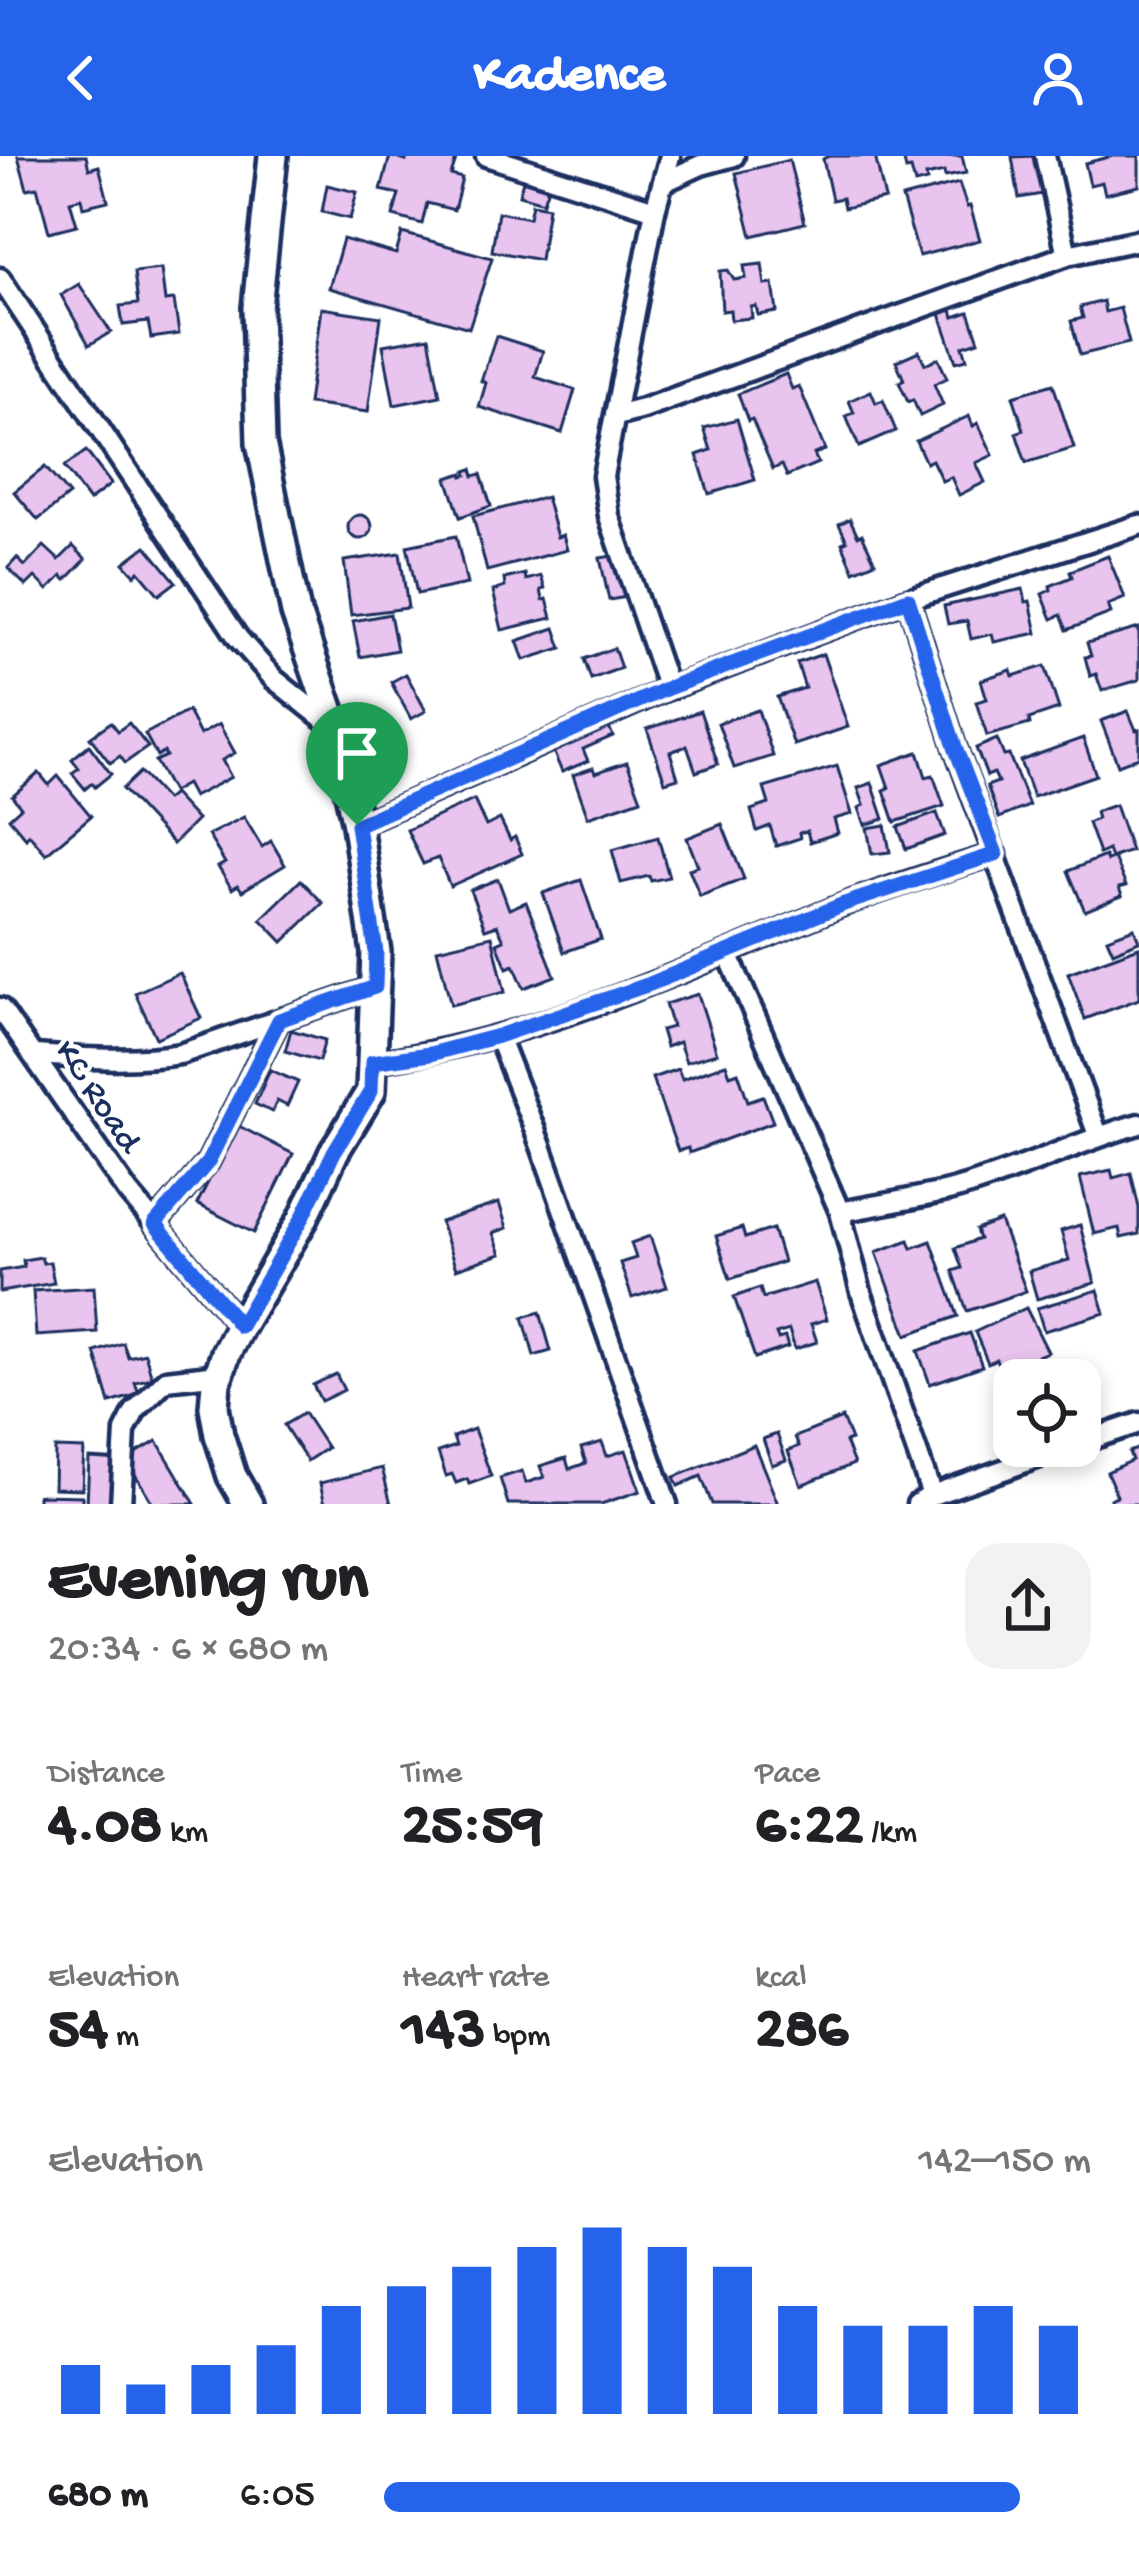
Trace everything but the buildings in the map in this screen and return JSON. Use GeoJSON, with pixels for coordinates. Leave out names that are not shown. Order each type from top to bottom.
{"type":"FeatureCollection","features":[{"type":"Feature","properties":{"kind":"street"},"geometry":{"type":"LineString","coordinates":[[248,1504],[232,1476],[219,1436],[214,1407],[219,1374],[240,1326],[371,1091],[376,952],[357,825],[336,729],[296,613],[261,443],[257,308],[273,156]]}},
{"type":"Feature","properties":{"kind":"street"},"geometry":{"type":"LineString","coordinates":[[486,156],[655,210]]}},
{"type":"Feature","properties":{"kind":"street"},"geometry":{"type":"LineString","coordinates":[[668,688],[609,517],[603,476],[655,210],[670,156]]}},
{"type":"Feature","properties":{"kind":"street"},"geometry":{"type":"LineString","coordinates":[[664,182],[734,156]]}},
{"type":"Feature","properties":{"kind":"street"},"geometry":{"type":"LineString","coordinates":[[1045,156],[1067,255]]}},
{"type":"Feature","properties":{"kind":"street"},"geometry":{"type":"LineString","coordinates":[[616,416],[1067,255],[1139,240]]}},
{"type":"Feature","properties":{"kind":"street"},"geometry":{"type":"LineString","coordinates":[[0,278],[238,638],[274,680],[336,729]]}},
{"type":"Feature","properties":{"kind":"street"},"geometry":{"type":"LineString","coordinates":[[357,825],[668,688],[908,599],[1139,525]]}},
{"type":"Feature","properties":{"kind":"street"},"geometry":{"type":"LineString","coordinates":[[908,599],[955,747],[1098,1136]]}},
{"type":"Feature","properties":{"kind":"street"},"geometry":{"type":"LineString","coordinates":[[372,1062],[430,1054],[498,1036],[728,954],[844,904],[996,854]]}},
{"type":"Feature","properties":{"kind":"street"},"geometry":{"type":"LineString","coordinates":[[728,954],[841,1212],[925,1500],[1014,1467]]}},
{"type":"Feature","properties":{"kind":"street"},"geometry":{"type":"LineString","coordinates":[[35,1055],[180,1054],[375,987]]}},
{"type":"Feature","properties":{"kind":"street","name":"KC Road"},"geometry":{"type":"LineString","coordinates":[[0,1008],[128,1192],[240,1326]]}},
{"type":"Feature","properties":{"kind":"street"},"geometry":{"type":"LineString","coordinates":[[155,1224],[208,1162],[279,1020]]}},
{"type":"Feature","properties":{"kind":"street"},"geometry":{"type":"LineString","coordinates":[[498,1036],[667,1504]]}},
{"type":"Feature","properties":{"kind":"street"},"geometry":{"type":"LineString","coordinates":[[841,1212],[952,1190],[1139,1124]]}},
{"type":"Feature","properties":{"kind":"street"},"geometry":{"type":"LineString","coordinates":[[121,1504],[125,1431],[135,1412],[166,1380],[219,1374]]}},
{"type":"Feature","properties":{"kind":"street"},"geometry":{"type":"LineString","coordinates":[[1101,1436],[1139,1423]]}},
{"type":"Feature","properties":{"kind":"route"},"geometry":{"type":"LineString","coordinates":[[908,599],[955,747],[996,854],[844,904],[650,984],[498,1036],[430,1054],[372,1062],[371,1091],[240,1326],[155,1224],[208,1162],[279,1020],[375,987],[376,952],[357,825],[668,688],[908,599]]}}]}
